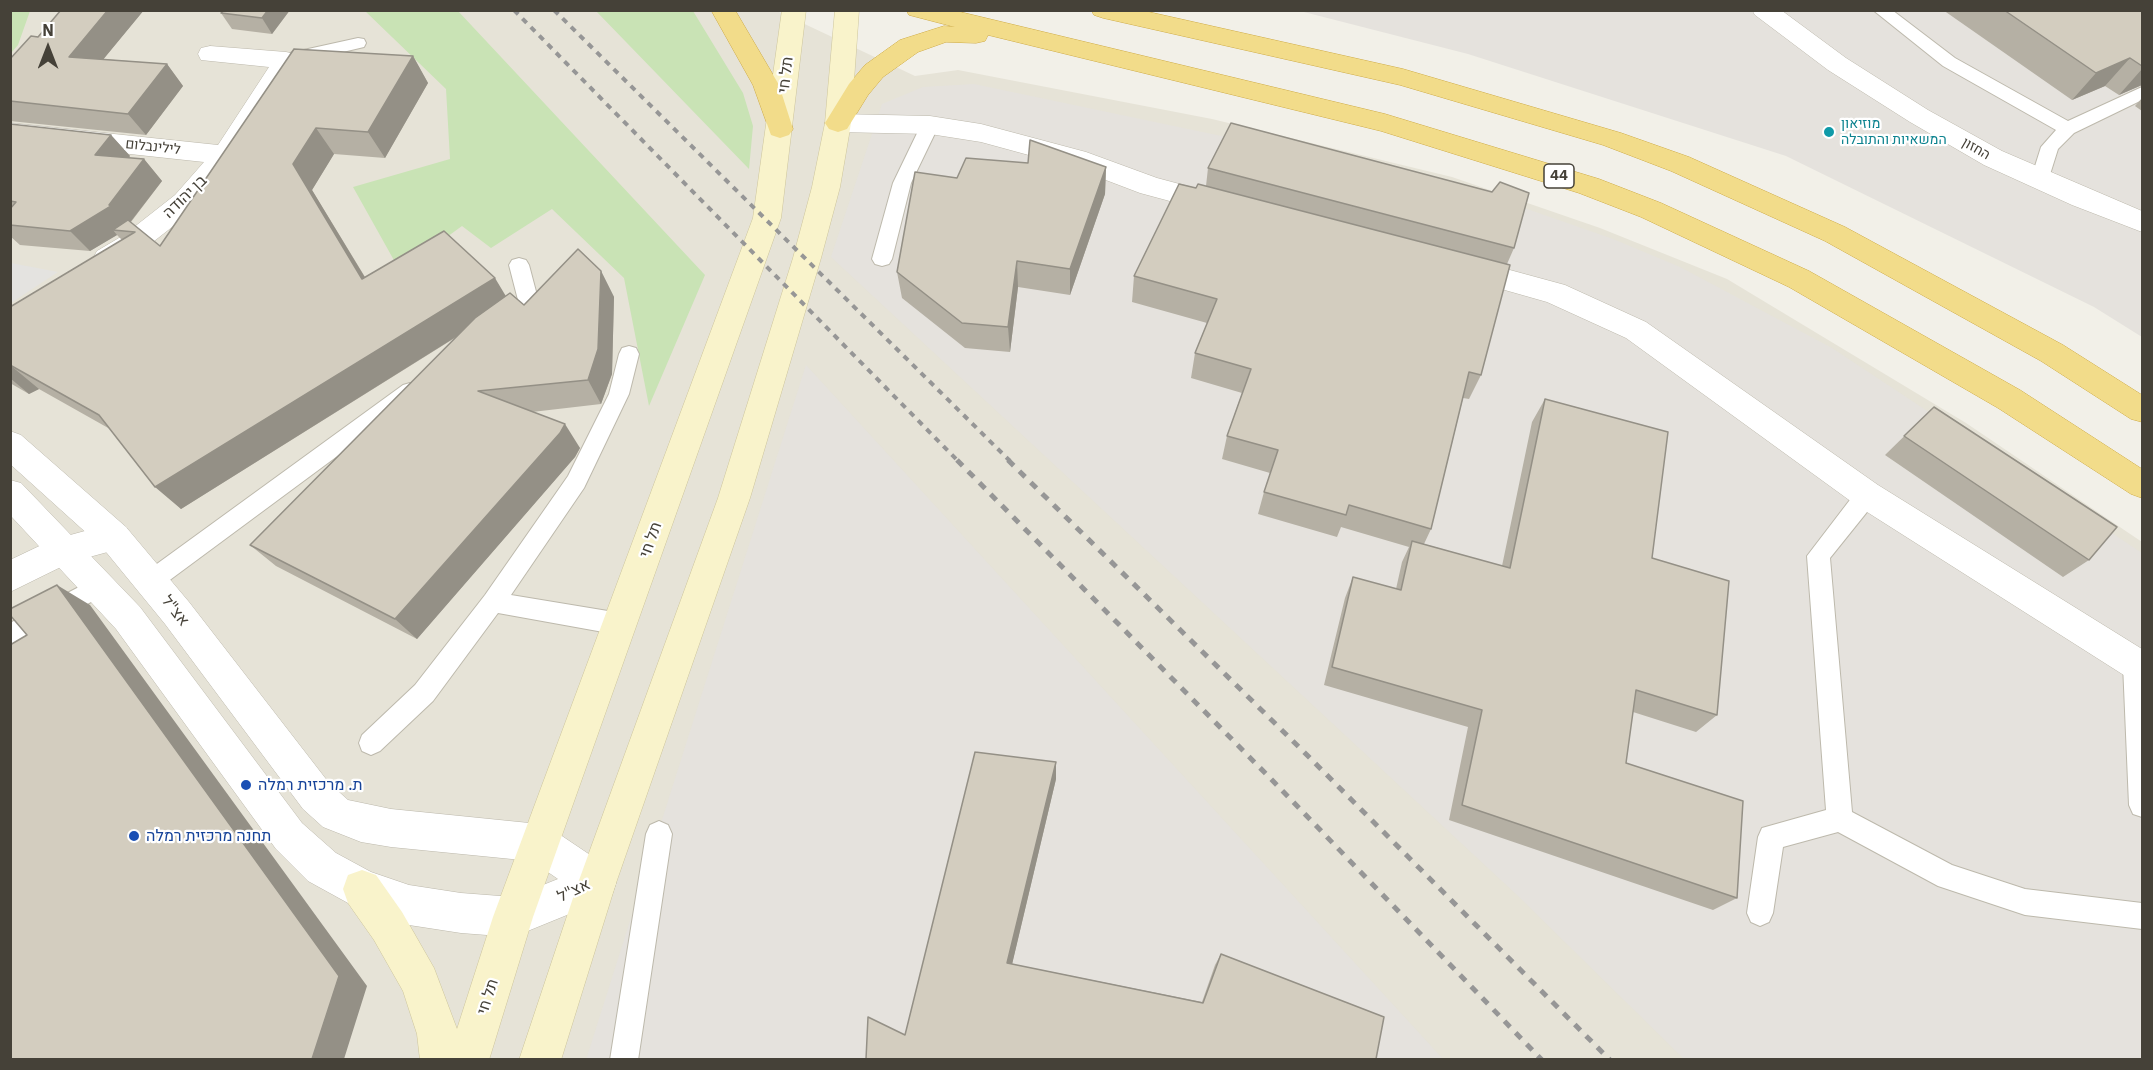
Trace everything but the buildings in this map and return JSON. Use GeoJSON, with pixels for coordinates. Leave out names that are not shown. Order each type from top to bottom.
{"type":"FeatureCollection","features":[{"type":"Feature","properties":{"kind":"highway"},"geometry":{"type":"LineString","coordinates":[[723,10],[766,85],[780,129]]}},
{"type":"Feature","properties":{"kind":"highway","name":"44"},"geometry":{"type":"LineString","coordinates":[[918,10],[1385,123],[1589,186],[1651,210],[1810,285],[2009,399],[2142,485]]}},
{"type":"Feature","properties":{"kind":"highway"},"geometry":{"type":"LineString","coordinates":[[1103,10],[1403,77],[1612,139],[1680,164],[1835,234],[2042,348],[2142,410]]}},
{"type":"Feature","properties":{"kind":"highway"},"geometry":{"type":"LineString","coordinates":[[838,123],[858,90],[874,71],[909,46],[944,34],[993,36],[1072,48]]}},
{"type":"Feature","properties":{"kind":"main road","name":"תל חי"},"geometry":{"type":"LineString","coordinates":[[468,1059],[539,843],[767,218],[794,10]]}},
{"type":"Feature","properties":{"kind":"main road"},"geometry":{"type":"LineString","coordinates":[[540,1059],[597,883],[734,498],[807,258],[826,187],[838,123],[847,10]]}},
{"type":"Feature","properties":{"kind":"main road"},"geometry":{"type":"LineString","coordinates":[[363,889],[388,926],[420,982],[438,1034],[441,1059]]}},
{"type":"Feature","properties":{"kind":"street","name":"החזון"},"geometry":{"type":"LineString","coordinates":[[1764,10],[1837,64],[1919,116],[1993,158],[2142,222]]}},
{"type":"Feature","properties":{"kind":"street"},"geometry":{"type":"LineString","coordinates":[[210,54],[285,60]]}},
{"type":"Feature","properties":{"kind":"street","name":"בן יהודה"},"geometry":{"type":"LineString","coordinates":[[82,272],[134,242],[185,202],[225,155],[285,60]]}},
{"type":"Feature","properties":{"kind":"street"},"geometry":{"type":"LineString","coordinates":[[838,123],[930,125],[981,133],[1077,159],[1150,186],[1243,211]]}},
{"type":"Feature","properties":{"kind":"street","name":"לילינבלום"},"geometry":{"type":"LineString","coordinates":[[10,132],[225,155]]}},
{"type":"Feature","properties":{"kind":"street"},"geometry":{"type":"LineString","coordinates":[[1439,262],[1555,293],[1636,330],[1867,495],[2139,666]]}},
{"type":"Feature","properties":{"kind":"street","name":"אצ\"ל"},"geometry":{"type":"LineString","coordinates":[[10,444],[114,537],[151,580],[316,796],[336,814],[361,824],[539,843],[597,883]]}},
{"type":"Feature","properties":{"kind":"street","name":"אצ\"ל"},"geometry":{"type":"LineString","coordinates":[[10,493],[128,618],[289,836],[322,867],[363,889],[410,905],[461,913],[513,917],[597,883]]}},
{"type":"Feature","properties":{"kind":"street"},"geometry":{"type":"LineString","coordinates":[[10,577],[64,550],[114,537]]}},
{"type":"Feature","properties":{"kind":"lane"},"geometry":{"type":"LineString","coordinates":[[1881,10],[1949,62],[2068,129]]}},
{"type":"Feature","properties":{"kind":"lane"},"geometry":{"type":"LineString","coordinates":[[285,60],[358,43]]}},
{"type":"Feature","properties":{"kind":"lane"},"geometry":{"type":"LineString","coordinates":[[2040,179],[2050,147],[2068,129],[2142,93]]}},
{"type":"Feature","properties":{"kind":"lane"},"geometry":{"type":"LineString","coordinates":[[882,259],[902,183],[930,125]]}},
{"type":"Feature","properties":{"kind":"lane"},"geometry":{"type":"LineString","coordinates":[[491,331],[529,303],[519,265]]}},
{"type":"Feature","properties":{"kind":"lane"},"geometry":{"type":"LineString","coordinates":[[371,743],[424,693],[493,602],[576,483],[619,394],[629,354]]}},
{"type":"Feature","properties":{"kind":"lane"},"geometry":{"type":"LineString","coordinates":[[151,580],[424,380]]}},
{"type":"Feature","properties":{"kind":"lane"},"geometry":{"type":"LineString","coordinates":[[1840,819],[1818,556],[1867,495]]}},
{"type":"Feature","properties":{"kind":"lane"},"geometry":{"type":"LineString","coordinates":[[10,636],[100,586]]}},
{"type":"Feature","properties":{"kind":"lane"},"geometry":{"type":"LineString","coordinates":[[493,602],[620,624]]}},
{"type":"Feature","properties":{"kind":"lane"},"geometry":{"type":"LineString","coordinates":[[2139,666],[2142,805]]}},
{"type":"Feature","properties":{"kind":"lane"},"geometry":{"type":"LineString","coordinates":[[1760,913],[1771,837],[1840,819],[1947,877],[2025,902],[2142,916]]}},
{"type":"Feature","properties":{"kind":"lane"},"geometry":{"type":"LineString","coordinates":[[624,1059],[659,834]]}},
{"type":"Feature","properties":{"kind":"shaded area"},"geometry":{"type":"Polygon","coordinates":[[[10,11],[777,11],[915,76],[958,70],[1212,119],[1452,177],[1600,228],[1727,279],[1966,423],[2142,542],[2142,1059],[11,1059],[10,11]]]}},
{"type":"Feature","properties":{"kind":"shaded area"},"geometry":{"type":"Polygon","coordinates":[[[1300,11],[2142,11],[2142,337],[2094,307],[1786,156],[1468,54],[1300,11]]]}},
{"type":"Feature","properties":{"kind":"shaded area"},"geometry":{"type":"Polygon","coordinates":[[[974,84],[1464,187],[1613,239],[1680,267],[1832,348],[2142,553],[2142,1059],[1684,1059],[1517,895],[831,257],[882,104],[923,87],[974,84]]]}},
{"type":"Feature","properties":{"kind":"shaded area"},"geometry":{"type":"Polygon","coordinates":[[[11,263],[58,272],[11,303],[11,263]]]}},
{"type":"Feature","properties":{"kind":"shaded area"},"geometry":{"type":"Polygon","coordinates":[[[806,365],[1443,1059],[586,1060],[806,365]]]}},
{"type":"Feature","properties":{"kind":"green space"},"geometry":{"type":"Polygon","coordinates":[[[11,11],[30,11],[18,45],[11,53],[11,11]]]}},
{"type":"Feature","properties":{"kind":"green space"},"geometry":{"type":"Polygon","coordinates":[[[365,11],[458,11],[705,275],[649,406],[624,278],[552,209],[491,248],[462,226],[400,271],[353,187],[450,159],[446,89],[365,11]]]}},
{"type":"Feature","properties":{"kind":"green space"},"geometry":{"type":"Polygon","coordinates":[[[596,11],[693,11],[743,93],[753,126],[749,169],[596,11]]]}},
{"type":"Feature","properties":{"kind":"railway"},"geometry":{"type":"LineString","coordinates":[[514,10],[958,461]]}},
{"type":"Feature","properties":{"kind":"railway"},"geometry":{"type":"LineString","coordinates":[[554,10],[1010,461]]}},
{"type":"Feature","properties":{"kind":"railway"},"geometry":{"type":"LineString","coordinates":[[957,460],[1271,779],[1542,1060]]}},
{"type":"Feature","properties":{"kind":"railway"},"geometry":{"type":"LineString","coordinates":[[1008,460],[1303,751],[1610,1060]]}},
{"type":"Feature","properties":{"kind":"place","name":"מוזיאון המשאיות והתובלה"},"geometry":{"type":"Point","coordinates":[1829,132]}},
{"type":"Feature","properties":{"kind":"place","name":"ת. מרכזית רמלה"},"geometry":{"type":"Point","coordinates":[246,785]}},
{"type":"Feature","properties":{"kind":"place","name":"תחנה מרכזית רמלה"},"geometry":{"type":"Point","coordinates":[134,836]}}]}
